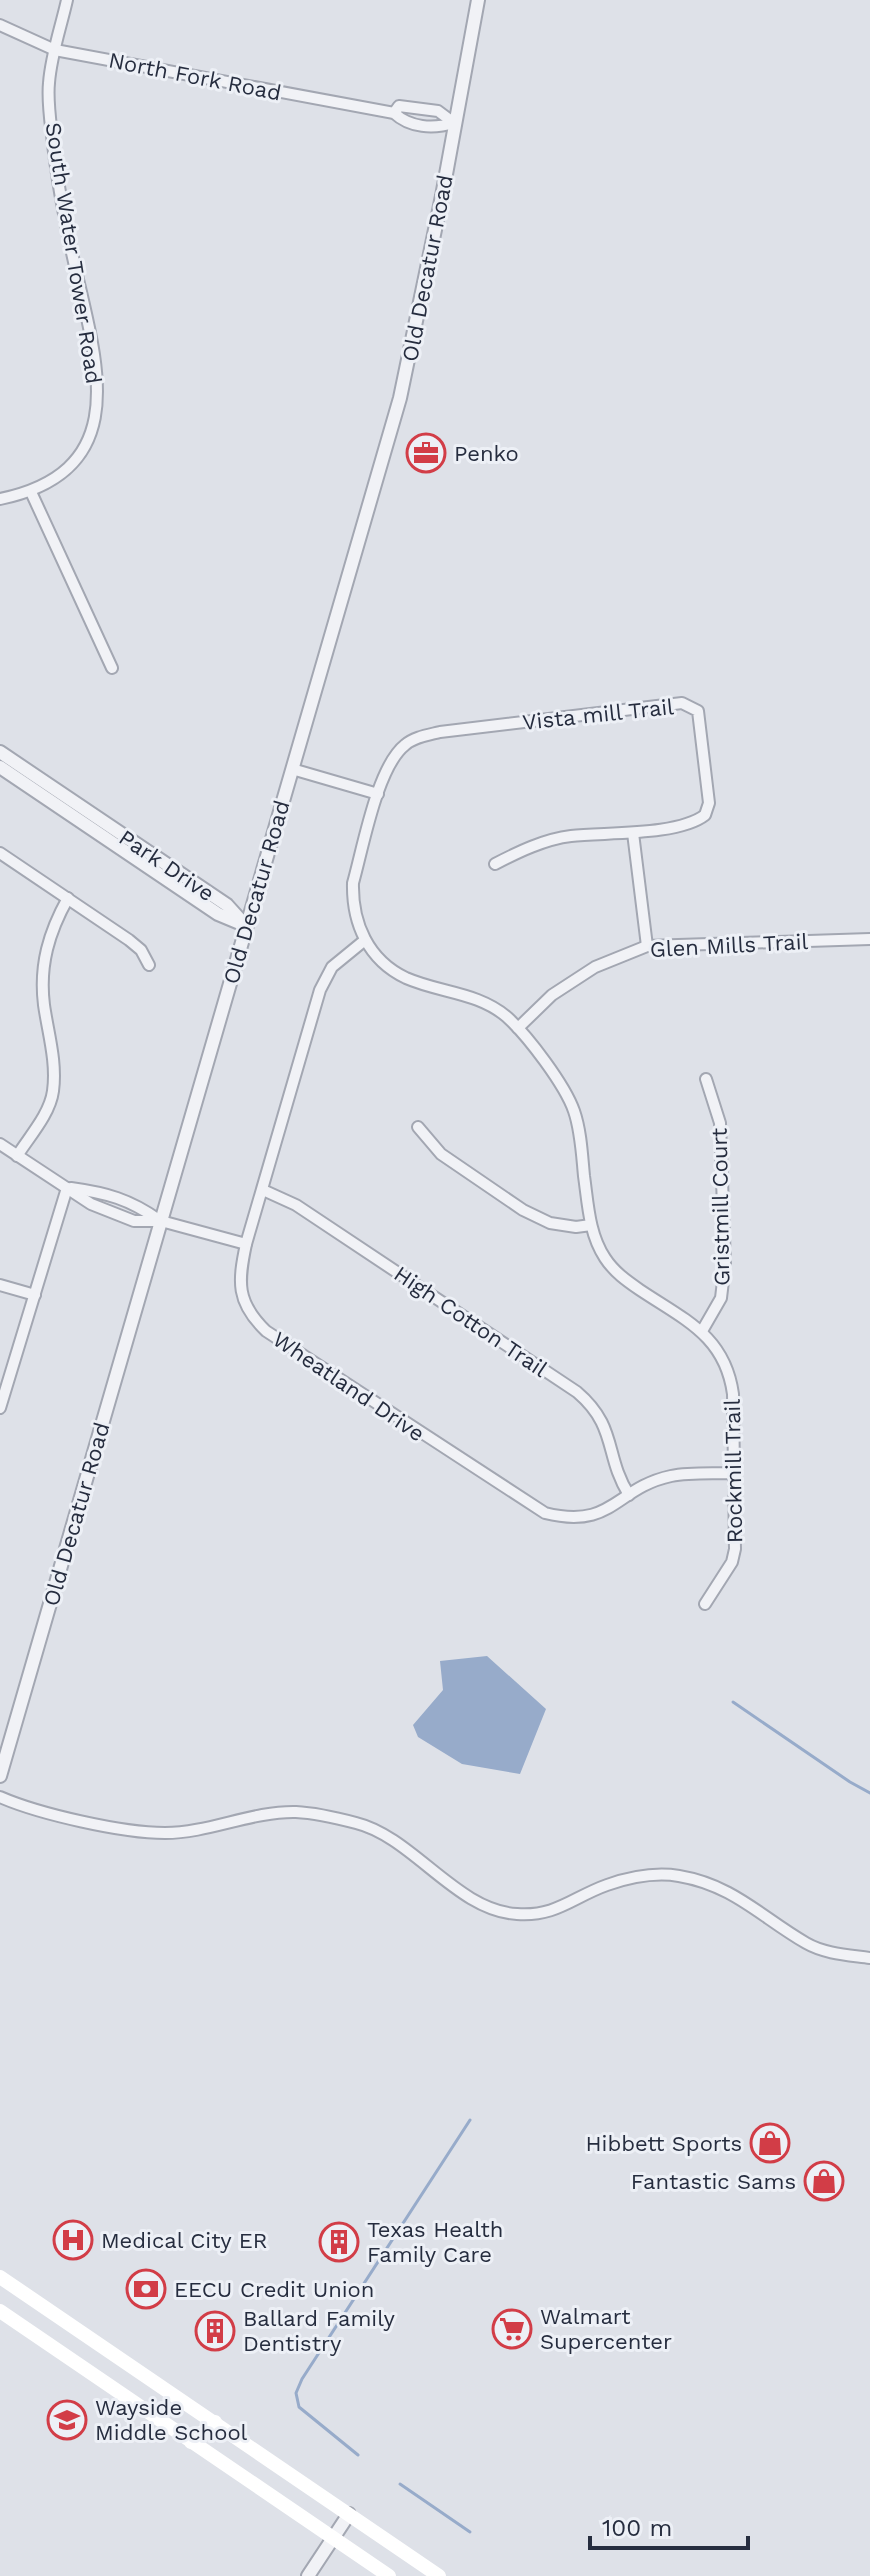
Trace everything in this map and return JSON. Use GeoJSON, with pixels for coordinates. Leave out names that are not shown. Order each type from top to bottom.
{"type":"FeatureCollection","features":[{"type":"Feature","properties":{"kind":"main road"},"geometry":{"type":"LineString","coordinates":[[0,2277],[439,2576]]}},
{"type":"Feature","properties":{"kind":"main road"},"geometry":{"type":"LineString","coordinates":[[0,2311],[389,2576]]}},
{"type":"Feature","properties":{"kind":"main road"},"geometry":{"type":"LineString","coordinates":[[54,2350],[72,2325]]}},
{"type":"Feature","properties":{"kind":"main road"},"geometry":{"type":"LineString","coordinates":[[191,2442],[215,2422]]}},
{"type":"Feature","properties":{"kind":"street","name":"South Water Tower Road"},"geometry":{"type":"LineString","coordinates":[[0,499],[31,492],[63,474],[84,448],[94,425],[98,400],[96,361],[68,233],[53,145],[48,85],[67,0]]}},
{"type":"Feature","properties":{"kind":"street","name":"Old Decatur Road"},"geometry":{"type":"LineString","coordinates":[[0,1776],[400,398],[478,0]]}},
{"type":"Feature","properties":{"kind":"street","name":"North Fork Road"},"geometry":{"type":"LineString","coordinates":[[0,25],[55,50],[394,113],[404,122],[437,128],[454,123]]}},
{"type":"Feature","properties":{"kind":"street","name":"North Fork Road"},"geometry":{"type":"LineString","coordinates":[[394,113],[399,106],[438,111],[454,123]]}},
{"type":"Feature","properties":{"kind":"street"},"geometry":{"type":"LineString","coordinates":[[31,492],[112,668]]}},
{"type":"Feature","properties":{"kind":"street","name":"Vista mill Trail"},"geometry":{"type":"LineString","coordinates":[[402,747],[410,741],[440,732],[682,703],[698,711],[709,803],[705,815],[678,825],[633,833]]}},
{"type":"Feature","properties":{"kind":"street","name":"Rockmill Trail"},"geometry":{"type":"LineString","coordinates":[[402,747],[389,764],[378,794],[353,883],[356,918],[365,940],[382,961],[406,978],[488,1004],[518,1028],[539,1054],[574,1112],[591,1225],[605,1258],[616,1272],[702,1331],[714,1344],[730,1376],[735,1549],[732,1562],[705,1604]]}},
{"type":"Feature","properties":{"kind":"street","name":"Park Drive"},"geometry":{"type":"LineString","coordinates":[[0,752],[227,905],[246,926]]}},
{"type":"Feature","properties":{"kind":"street","name":"Park Drive"},"geometry":{"type":"LineString","coordinates":[[0,767],[218,914],[246,926]]}},
{"type":"Feature","properties":{"kind":"street"},"geometry":{"type":"LineString","coordinates":[[292,769],[378,794]]}},
{"type":"Feature","properties":{"kind":"street"},"geometry":{"type":"LineString","coordinates":[[495,864],[521,850],[568,836],[633,833],[647,946]]}},
{"type":"Feature","properties":{"kind":"street"},"geometry":{"type":"LineString","coordinates":[[0,853],[129,940],[141,950],[149,965]]}},
{"type":"Feature","properties":{"kind":"street"},"geometry":{"type":"LineString","coordinates":[[17,1156],[49,1106],[53,1091],[53,1058],[44,1001],[45,961],[51,929],[68,898]]}},
{"type":"Feature","properties":{"kind":"street","name":"Glen Mills Trail"},"geometry":{"type":"LineString","coordinates":[[518,1028],[552,995],[595,967],[647,946],[870,939]]}},
{"type":"Feature","properties":{"kind":"street","name":"Wheatland Drive"},"geometry":{"type":"LineString","coordinates":[[365,940],[332,967],[320,990],[240,1273],[242,1297],[254,1319],[266,1331],[545,1513],[581,1518],[601,1514],[629,1495],[671,1476],[733,1473]]}},
{"type":"Feature","properties":{"kind":"street","name":"Gristmill Court"},"geometry":{"type":"LineString","coordinates":[[702,1331],[721,1298],[725,1264],[720,1123],[706,1079]]}},
{"type":"Feature","properties":{"kind":"street"},"geometry":{"type":"LineString","coordinates":[[418,1127],[441,1154],[523,1210],[550,1223],[576,1227],[591,1225]]}},
{"type":"Feature","properties":{"kind":"street"},"geometry":{"type":"LineString","coordinates":[[0,1144],[91,1204],[134,1221],[161,1221],[246,1244]]}},
{"type":"Feature","properties":{"kind":"street"},"geometry":{"type":"LineString","coordinates":[[67,1188],[98,1192],[136,1204],[161,1221]]}},
{"type":"Feature","properties":{"kind":"street"},"geometry":{"type":"LineString","coordinates":[[0,1408],[67,1188]]}},
{"type":"Feature","properties":{"kind":"street","name":"High Cotton Trail"},"geometry":{"type":"LineString","coordinates":[[263,1190],[296,1205],[577,1392],[599,1414],[607,1431],[617,1476],[629,1495]]}},
{"type":"Feature","properties":{"kind":"street"},"geometry":{"type":"LineString","coordinates":[[0,1285],[35,1295]]}},
{"type":"Feature","properties":{"kind":"street"},"geometry":{"type":"LineString","coordinates":[[0,1797],[21,1806],[113,1827],[165,1833],[295,1812],[360,1824],[381,1834],[477,1901],[512,1914],[545,1914],[606,1885],[641,1875],[676,1876],[709,1883],[734,1894],[807,1944],[832,1953],[870,1958]]}},
{"type":"Feature","properties":{"kind":"street"},"geometry":{"type":"LineString","coordinates":[[308,2576],[349,2514]]}},
{"type":"Feature","properties":{"kind":"water"},"geometry":{"type":"Polygon","coordinates":[[[487,1656],[546,1709],[520,1774],[462,1764],[418,1737],[413,1725],[443,1690],[440,1661],[487,1656]]]}},
{"type":"Feature","properties":{"kind":"waterway"},"geometry":{"type":"LineString","coordinates":[[733,1702],[870,1793]]}},
{"type":"Feature","properties":{"kind":"waterway"},"geometry":{"type":"LineString","coordinates":[[358,2455],[299,2407],[296,2393],[302,2379],[470,2120]]}},
{"type":"Feature","properties":{"kind":"waterway"},"geometry":{"type":"LineString","coordinates":[[400,2484],[470,2532]]}},
{"type":"Feature","properties":{"kind":"place","name":"Penko"},"geometry":{"type":"Point","coordinates":[426,453]}},
{"type":"Feature","properties":{"kind":"place","name":"Hibbett Sports"},"geometry":{"type":"Point","coordinates":[770,2143]}},
{"type":"Feature","properties":{"kind":"place","name":"Fantastic Sams"},"geometry":{"type":"Point","coordinates":[824,2181]}},
{"type":"Feature","properties":{"kind":"place","name":"Medical City ER"},"geometry":{"type":"Point","coordinates":[73,2240]}},
{"type":"Feature","properties":{"kind":"place","name":"Texas Health Family Care"},"geometry":{"type":"Point","coordinates":[339,2242]}},
{"type":"Feature","properties":{"kind":"place","name":"EECU Credit Union"},"geometry":{"type":"Point","coordinates":[146,2289]}},
{"type":"Feature","properties":{"kind":"place","name":"Walmart Supercenter"},"geometry":{"type":"Point","coordinates":[512,2329]}},
{"type":"Feature","properties":{"kind":"place","name":"Ballard Family Dentistry"},"geometry":{"type":"Point","coordinates":[215,2331]}},
{"type":"Feature","properties":{"kind":"place","name":"Wayside Middle School"},"geometry":{"type":"Point","coordinates":[67,2420]}}]}
